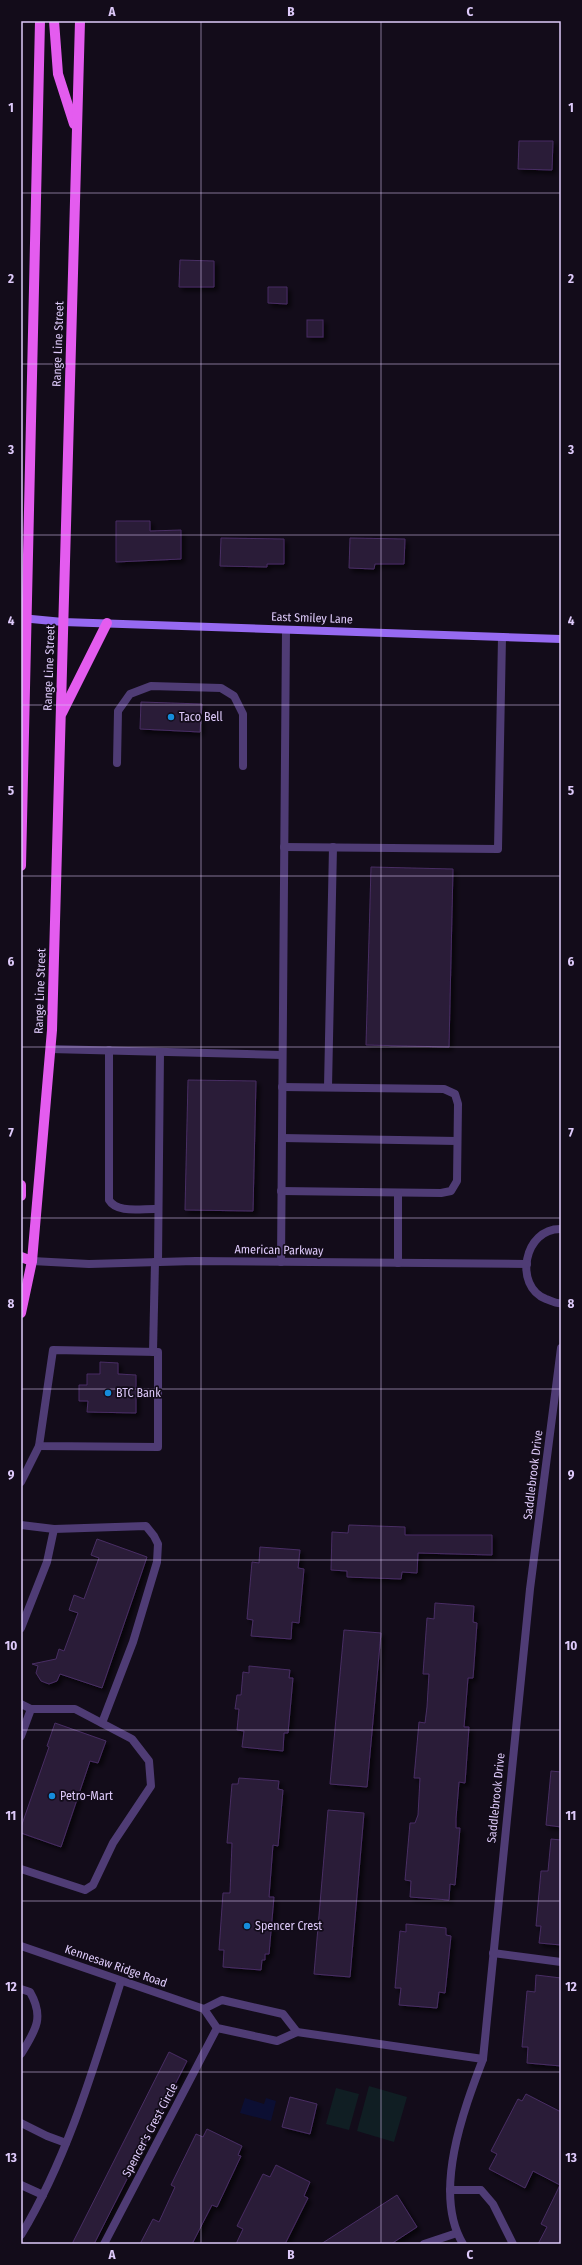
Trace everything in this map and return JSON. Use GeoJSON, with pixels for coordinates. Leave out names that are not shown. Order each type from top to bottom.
{"type":"FeatureCollection","features":[{"type":"Feature","properties":{"kind":"main road","name":"Range Line Street"},"geometry":{"type":"LineString","coordinates":[[21,866],[24,618],[29,521],[40,21]]}},
{"type":"Feature","properties":{"kind":"main road"},"geometry":{"type":"LineString","coordinates":[[54,21],[58,74],[76,132]]}},
{"type":"Feature","properties":{"kind":"main road","name":"Range Line Street"},"geometry":{"type":"LineString","coordinates":[[21,1313],[32,1261],[50,1049],[80,21]]}},
{"type":"Feature","properties":{"kind":"main road"},"geometry":{"type":"LineString","coordinates":[[21,536],[29,521]]}},
{"type":"Feature","properties":{"kind":"main road"},"geometry":{"type":"LineString","coordinates":[[60,717],[106,623]]}},
{"type":"Feature","properties":{"kind":"main road"},"geometry":{"type":"LineString","coordinates":[[21,1186],[21,1196]]}},
{"type":"Feature","properties":{"kind":"main road"},"geometry":{"type":"LineString","coordinates":[[21,1257],[32,1261]]}},
{"type":"Feature","properties":{"kind":"street","name":"East Smiley Lane"},"geometry":{"type":"LineString","coordinates":[[24,618],[63,622],[561,639]]}},
{"type":"Feature","properties":{"kind":"street"},"geometry":{"type":"LineString","coordinates":[[281,1262],[286,630]]}},
{"type":"Feature","properties":{"kind":"street"},"geometry":{"type":"LineString","coordinates":[[284,847],[498,849],[502,637]]}},
{"type":"Feature","properties":{"kind":"street"},"geometry":{"type":"LineString","coordinates":[[117,763],[118,711],[130,694],[151,686],[221,688],[234,696],[243,714],[243,766]]}},
{"type":"Feature","properties":{"kind":"street"},"geometry":{"type":"LineString","coordinates":[[328,1087],[333,847]]}},
{"type":"Feature","properties":{"kind":"street"},"geometry":{"type":"LineString","coordinates":[[50,1049],[282,1055]]}},
{"type":"Feature","properties":{"kind":"street"},"geometry":{"type":"LineString","coordinates":[[109,1050],[109,1200],[112,1205],[118,1208],[158,1209]]}},
{"type":"Feature","properties":{"kind":"street"},"geometry":{"type":"LineString","coordinates":[[154,1352],[160,1052]]}},
{"type":"Feature","properties":{"kind":"street"},"geometry":{"type":"LineString","coordinates":[[281,1191],[441,1193],[451,1191],[456,1181],[458,1104],[454,1094],[444,1089],[282,1087]]}},
{"type":"Feature","properties":{"kind":"street"},"geometry":{"type":"LineString","coordinates":[[282,1138],[457,1141]]}},
{"type":"Feature","properties":{"kind":"street"},"geometry":{"type":"LineString","coordinates":[[398,1193],[398,1263]]}},
{"type":"Feature","properties":{"kind":"street"},"geometry":{"type":"LineString","coordinates":[[561,1229],[544,1233],[534,1242],[527,1253],[527,1278],[532,1288],[541,1297],[557,1304],[561,1303]]}},
{"type":"Feature","properties":{"kind":"street","name":"American Parkway"},"geometry":{"type":"LineString","coordinates":[[32,1261],[89,1264],[156,1262],[527,1264]]}},
{"type":"Feature","properties":{"kind":"street","name":"Saddlebrook Drive"},"geometry":{"type":"LineString","coordinates":[[463,2244],[456,2233],[450,2190],[454,2146],[466,2102],[483,2058],[530,1589],[561,1348]]}},
{"type":"Feature","properties":{"kind":"street"},"geometry":{"type":"LineString","coordinates":[[21,1482],[39,1446],[53,1350],[158,1352],[158,1447],[39,1446]]}},
{"type":"Feature","properties":{"kind":"street"},"geometry":{"type":"LineString","coordinates":[[21,1525],[54,1529],[146,1526],[158,1544],[157,1562],[133,1642],[102,1723]]}},
{"type":"Feature","properties":{"kind":"street"},"geometry":{"type":"LineString","coordinates":[[21,1628],[47,1562],[54,1529]]}},
{"type":"Feature","properties":{"kind":"street"},"geometry":{"type":"LineString","coordinates":[[21,1704],[31,1709],[75,1709],[132,1739],[149,1761],[151,1786],[113,1843],[93,1885],[85,1890],[21,1869]]}},
{"type":"Feature","properties":{"kind":"street"},"geometry":{"type":"LineString","coordinates":[[21,1736],[31,1709]]}},
{"type":"Feature","properties":{"kind":"street","name":"Kennesaw Ridge Road"},"geometry":{"type":"LineString","coordinates":[[21,1946],[204,2009]]}},
{"type":"Feature","properties":{"kind":"street"},"geometry":{"type":"LineString","coordinates":[[493,1953],[561,1962]]}},
{"type":"Feature","properties":{"kind":"street"},"geometry":{"type":"LineString","coordinates":[[21,2235],[42,2195],[66,2142],[121,1981]]}},
{"type":"Feature","properties":{"kind":"street"},"geometry":{"type":"LineString","coordinates":[[21,1989],[30,1992],[38,2010],[36,2029],[21,2054]]}},
{"type":"Feature","properties":{"kind":"street"},"geometry":{"type":"LineString","coordinates":[[297,2032],[283,2014],[222,2000],[204,2009],[217,2028],[277,2041],[297,2032],[483,2058]]}},
{"type":"Feature","properties":{"kind":"street","name":"Spencer's Crest Circle"},"geometry":{"type":"LineString","coordinates":[[104,2244],[217,2028]]}},
{"type":"Feature","properties":{"kind":"street"},"geometry":{"type":"LineString","coordinates":[[21,2123],[47,2136],[66,2142]]}},
{"type":"Feature","properties":{"kind":"street"},"geometry":{"type":"LineString","coordinates":[[21,2185],[42,2195]]}},
{"type":"Feature","properties":{"kind":"street"},"geometry":{"type":"LineString","coordinates":[[450,2190],[481,2190],[493,2204],[513,2244]]}},
{"type":"Feature","properties":{"kind":"street"},"geometry":{"type":"LineString","coordinates":[[424,2244],[456,2233]]}},
{"type":"Feature","properties":{"kind":"shaded area"},"geometry":{"type":"Polygon","coordinates":[[[369,2086],[407,2097],[394,2142],[357,2131],[369,2086]]]}},
{"type":"Feature","properties":{"kind":"shaded area"},"geometry":{"type":"Polygon","coordinates":[[[336,2088],[359,2094],[349,2130],[326,2124],[336,2088]]]}},
{"type":"Feature","properties":{"kind":"shaded area"},"geometry":{"type":"Polygon","coordinates":[[[245,2098],[264,2104],[266,2098],[276,2101],[271,2121],[240,2113],[245,2098]]]}},
{"type":"Feature","properties":{"kind":"building"},"geometry":{"type":"Polygon","coordinates":[[[519,141],[553,141],[552,170],[518,169],[519,141]]]}},
{"type":"Feature","properties":{"kind":"building"},"geometry":{"type":"Polygon","coordinates":[[[180,260],[214,261],[214,287],[179,287],[180,260]]]}},
{"type":"Feature","properties":{"kind":"building"},"geometry":{"type":"Polygon","coordinates":[[[268,287],[287,287],[287,304],[268,303],[268,287]]]}},
{"type":"Feature","properties":{"kind":"building"},"geometry":{"type":"Polygon","coordinates":[[[307,320],[323,320],[323,337],[307,337],[307,320]]]}},
{"type":"Feature","properties":{"kind":"building"},"geometry":{"type":"Polygon","coordinates":[[[116,521],[150,521],[150,531],[181,530],[181,559],[116,562],[116,521]]]}},
{"type":"Feature","properties":{"kind":"building"},"geometry":{"type":"Polygon","coordinates":[[[221,538],[284,539],[284,564],[267,564],[267,567],[220,566],[221,538]]]}},
{"type":"Feature","properties":{"kind":"building"},"geometry":{"type":"Polygon","coordinates":[[[350,538],[405,539],[404,564],[375,564],[374,569],[349,568],[350,538]]]}},
{"type":"Feature","properties":{"kind":"building","name":"Taco Bell"},"geometry":{"type":"Polygon","coordinates":[[[141,702],[202,704],[200,732],[140,729],[141,702]]]}},
{"type":"Feature","properties":{"kind":"building"},"geometry":{"type":"Polygon","coordinates":[[[371,867],[453,869],[449,1047],[366,1045],[371,867]]]}},
{"type":"Feature","properties":{"kind":"building"},"geometry":{"type":"Polygon","coordinates":[[[188,1080],[256,1081],[253,1211],[185,1210],[188,1080]]]}},
{"type":"Feature","properties":{"kind":"building","name":"BTC Bank"},"geometry":{"type":"Polygon","coordinates":[[[100,1362],[118,1363],[118,1374],[136,1375],[136,1413],[87,1412],[88,1401],[79,1401],[79,1385],[87,1385],[87,1374],[100,1374],[100,1362]]]}},
{"type":"Feature","properties":{"kind":"building"},"geometry":{"type":"Polygon","coordinates":[[[349,1525],[405,1527],[405,1535],[492,1535],[492,1555],[418,1553],[417,1573],[402,1572],[401,1579],[347,1577],[347,1571],[331,1570],[332,1532],[348,1533],[349,1525]]]}},
{"type":"Feature","properties":{"kind":"building"},"geometry":{"type":"Polygon","coordinates":[[[97,1539],[147,1557],[102,1688],[60,1674],[57,1681],[49,1684],[41,1681],[36,1673],[38,1666],[32,1664],[56,1659],[59,1649],[64,1651],[78,1613],[69,1610],[74,1595],[84,1599],[99,1558],[91,1555],[97,1539]]]}},
{"type":"Feature","properties":{"kind":"building"},"geometry":{"type":"Polygon","coordinates":[[[260,1547],[300,1550],[298,1568],[304,1569],[299,1623],[292,1622],[291,1639],[251,1636],[253,1620],[247,1619],[252,1562],[259,1563],[260,1547]]]}},
{"type":"Feature","properties":{"kind":"building"},"geometry":{"type":"Polygon","coordinates":[[[435,1603],[474,1606],[473,1622],[477,1623],[473,1678],[468,1678],[464,1727],[469,1727],[465,1783],[459,1782],[456,1828],[460,1828],[455,1885],[450,1884],[449,1900],[410,1897],[411,1881],[405,1880],[410,1823],[415,1823],[418,1815],[420,1778],[414,1778],[419,1722],[425,1723],[427,1707],[429,1674],[423,1674],[427,1618],[434,1619],[435,1603]]]}},
{"type":"Feature","properties":{"kind":"building"},"geometry":{"type":"Polygon","coordinates":[[[344,1630],[381,1633],[367,1787],[330,1784],[344,1630]]]}},
{"type":"Feature","properties":{"kind":"building"},"geometry":{"type":"Polygon","coordinates":[[[249,1666],[290,1670],[289,1678],[293,1678],[288,1733],[284,1733],[283,1751],[242,1747],[244,1731],[237,1730],[239,1709],[235,1709],[237,1695],[241,1695],[243,1672],[249,1673],[249,1666]]]}},
{"type":"Feature","properties":{"kind":"building"},"geometry":{"type":"Polygon","coordinates":[[[55,1723],[106,1741],[98,1763],[90,1761],[61,1847],[21,1833],[21,1827],[49,1747],[47,1746],[55,1723]]]}},
{"type":"Feature","properties":{"kind":"building"},"geometry":{"type":"Polygon","coordinates":[[[551,1771],[561,1772],[561,1827],[546,1825],[551,1771]]]}},
{"type":"Feature","properties":{"kind":"building"},"geometry":{"type":"Polygon","coordinates":[[[239,1778],[279,1781],[278,1789],[283,1790],[278,1846],[273,1845],[269,1897],[274,1897],[269,1954],[265,1954],[265,1960],[262,1960],[261,1970],[223,1967],[224,1950],[219,1950],[223,1893],[230,1893],[232,1843],[227,1843],[232,1784],[238,1784],[239,1778]]]}},
{"type":"Feature","properties":{"kind":"building"},"geometry":{"type":"Polygon","coordinates":[[[328,1810],[364,1813],[350,1977],[314,1974],[328,1810]]]}},
{"type":"Feature","properties":{"kind":"building"},"geometry":{"type":"Polygon","coordinates":[[[551,1839],[561,1840],[561,1945],[539,1943],[541,1926],[536,1926],[541,1871],[548,1871],[551,1839]]]}},
{"type":"Feature","properties":{"kind":"building"},"geometry":{"type":"Polygon","coordinates":[[[406,1924],[446,1928],[446,1935],[451,1936],[445,1993],[439,1992],[437,2008],[399,2005],[401,1988],[395,1988],[400,1931],[406,1932],[406,1924]]]}},
{"type":"Feature","properties":{"kind":"building"},"geometry":{"type":"Polygon","coordinates":[[[536,1975],[561,1978],[561,2066],[527,2063],[528,2047],[522,2047],[527,1991],[535,1992],[536,1975]]]}},
{"type":"Feature","properties":{"kind":"building"},"geometry":{"type":"Polygon","coordinates":[[[169,2052],[187,2061],[94,2244],[72,2244],[169,2052]]]}},
{"type":"Feature","properties":{"kind":"building"},"geometry":{"type":"Polygon","coordinates":[[[526,2094],[561,2112],[561,2244],[538,2244],[547,2227],[541,2224],[560,2185],[533,2171],[525,2188],[489,2169],[497,2154],[491,2151],[518,2099],[522,2101],[526,2094]]]}},
{"type":"Feature","properties":{"kind":"building"},"geometry":{"type":"Polygon","coordinates":[[[290,2097],[317,2104],[310,2134],[282,2127],[290,2097]]]}},
{"type":"Feature","properties":{"kind":"building"},"geometry":{"type":"Polygon","coordinates":[[[207,2129],[242,2146],[238,2155],[241,2156],[217,2207],[212,2205],[192,2244],[140,2244],[153,2219],[159,2222],[175,2187],[171,2185],[196,2134],[203,2137],[207,2129]]]}},
{"type":"Feature","properties":{"kind":"building"},"geometry":{"type":"Polygon","coordinates":[[[276,2165],[310,2182],[304,2196],[308,2198],[285,2244],[236,2244],[243,2229],[237,2226],[263,2174],[270,2177],[276,2165]]]}},
{"type":"Feature","properties":{"kind":"building"},"geometry":{"type":"Polygon","coordinates":[[[397,2195],[417,2227],[391,2244],[321,2244],[397,2195]]]}},
{"type":"Feature","properties":{"kind":"place","name":"Taco Bell"},"geometry":{"type":"Point","coordinates":[171,717]}},
{"type":"Feature","properties":{"kind":"place","name":"BTC Bank"},"geometry":{"type":"Point","coordinates":[108,1393]}},
{"type":"Feature","properties":{"kind":"place","name":"Petro-Mart"},"geometry":{"type":"Point","coordinates":[52,1796]}},
{"type":"Feature","properties":{"kind":"place","name":"Spencer Crest"},"geometry":{"type":"Point","coordinates":[247,1926]}}]}
